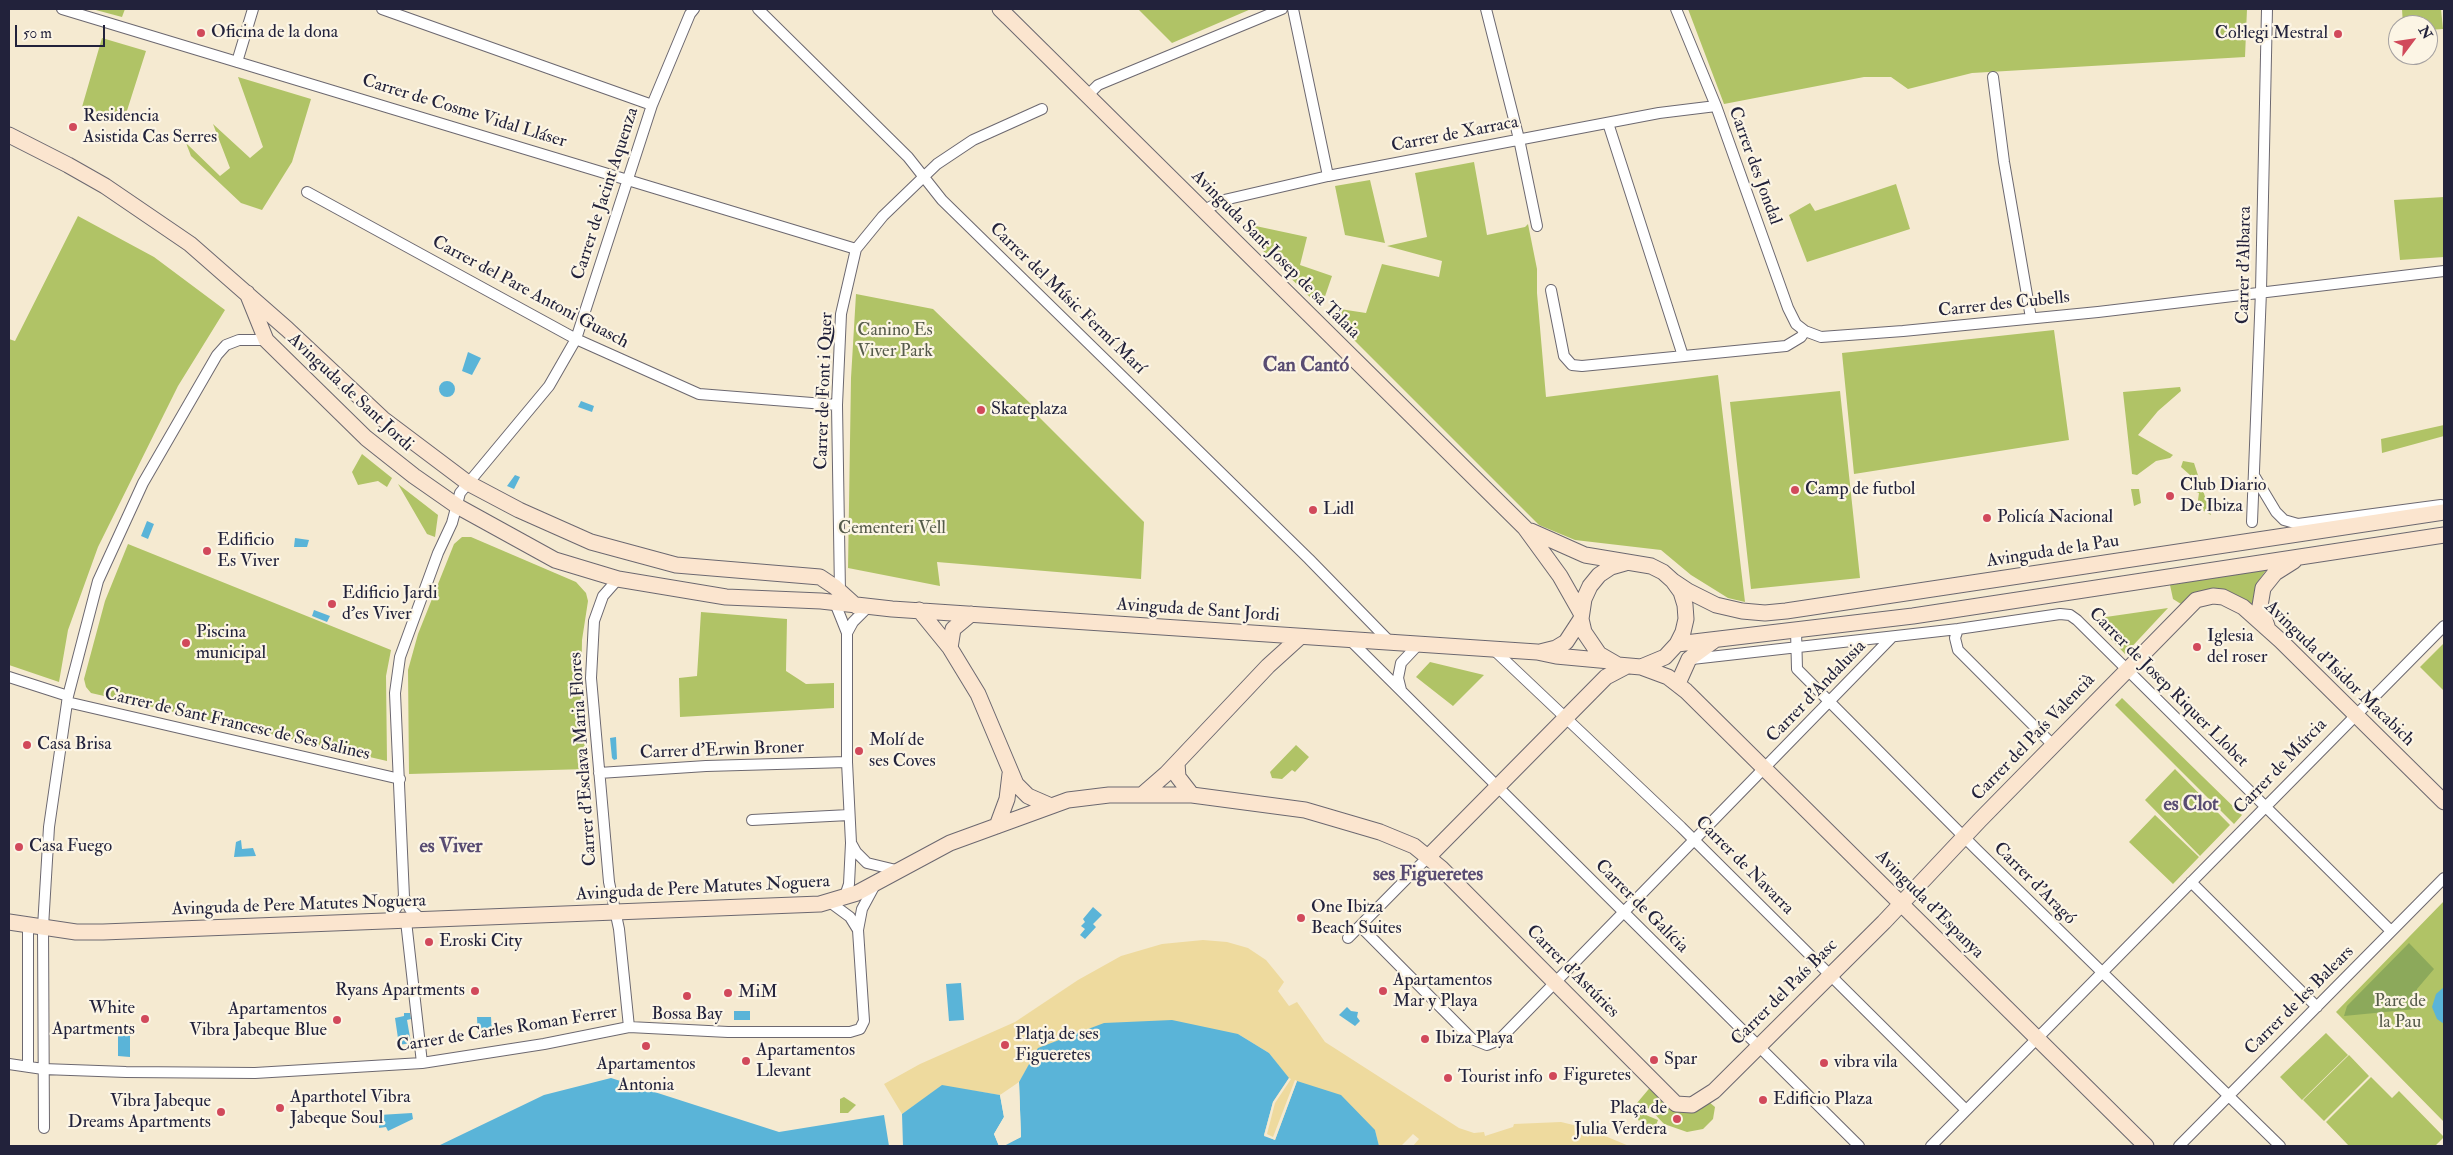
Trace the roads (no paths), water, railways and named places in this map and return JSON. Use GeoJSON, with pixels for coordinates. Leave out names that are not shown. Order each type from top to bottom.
{"type":"FeatureCollection","features":[{"type":"Feature","properties":{"kind":"street","name":"Carrer de Cosme Vidal Lláser"},"geometry":{"type":"LineString","coordinates":[[62,9],[856,248]]}},
{"type":"Feature","properties":{"kind":"street"},"geometry":{"type":"LineString","coordinates":[[237,62],[253,9]]}},
{"type":"Feature","properties":{"kind":"street"},"geometry":{"type":"LineString","coordinates":[[382,9],[405,12],[652,105]]}},
{"type":"Feature","properties":{"kind":"street","name":"Carrer de Jacint Aquenza"},"geometry":{"type":"LineString","coordinates":[[404,897],[395,693],[400,657],[438,553],[452,523],[460,493],[490,460],[549,386],[576,339],[652,105],[690,14],[694,9]]}},
{"type":"Feature","properties":{"kind":"street","name":"Carrer del Músic Fermí Marí"},"geometry":{"type":"LineString","coordinates":[[758,9],[908,157],[942,200],[1359,609],[1391,643]]}},
{"type":"Feature","properties":{"kind":"street","name":"Avinguda Sant Josep de sa Talaia"},"geometry":{"type":"LineString","coordinates":[[1000,9],[1525,528]]}},
{"type":"Feature","properties":{"kind":"street"},"geometry":{"type":"LineString","coordinates":[[1087,96],[1098,86],[1110,80],[1282,9]]}},
{"type":"Feature","properties":{"kind":"street"},"geometry":{"type":"LineString","coordinates":[[1293,9],[1328,176]]}},
{"type":"Feature","properties":{"kind":"street"},"geometry":{"type":"LineString","coordinates":[[1486,9],[1519,139],[1537,226]]}},
{"type":"Feature","properties":{"kind":"street","name":"Carrer des Jondal"},"geometry":{"type":"LineString","coordinates":[[1676,9],[1716,106],[1788,308],[1796,324],[1805,331]]}},
{"type":"Feature","properties":{"kind":"street","name":"Carrer d'Albarca"},"geometry":{"type":"LineString","coordinates":[[2252,522],[2262,291],[2267,9]]}},
{"type":"Feature","properties":{"kind":"street"},"geometry":{"type":"LineString","coordinates":[[1993,77],[2004,162],[2031,318]]}},
{"type":"Feature","properties":{"kind":"street","name":"Carrer de Xarraca"},"geometry":{"type":"LineString","coordinates":[[1204,210],[1224,200],[1328,176],[1519,139],[1716,106]]}},
{"type":"Feature","properties":{"kind":"street","name":"Carrer de Font i Quer"},"geometry":{"type":"LineString","coordinates":[[832,599],[841,299],[856,248],[883,216],[923,175],[973,140],[1042,109]]}},
{"type":"Feature","properties":{"kind":"street"},"geometry":{"type":"LineString","coordinates":[[1608,123],[1683,356]]}},
{"type":"Feature","properties":{"kind":"street","name":"Avinguda de Sant Jordi"},"geometry":{"type":"LineString","coordinates":[[9,135],[105,186],[190,244],[247,293],[383,419],[468,483],[520,510],[591,542],[676,565],[812,576],[827,581],[832,599]]}},
{"type":"Feature","properties":{"kind":"street","name":"Carrer del Pare Antoni Guasch"},"geometry":{"type":"LineString","coordinates":[[307,192],[576,339],[699,394],[837,405]]}},
{"type":"Feature","properties":{"kind":"street","name":"Carrer des Cubells"},"geometry":{"type":"LineString","coordinates":[[1805,331],[1821,337],[2098,312],[2262,291],[2444,271]]}},
{"type":"Feature","properties":{"kind":"street"},"geometry":{"type":"LineString","coordinates":[[1550,290],[1564,356],[1572,365],[1582,366],[1786,346],[1801,337],[1805,331]]}},
{"type":"Feature","properties":{"kind":"street","name":"Avinguda de Sant Jordi"},"geometry":{"type":"LineString","coordinates":[[247,293],[266,340],[366,438],[414,476],[456,506],[555,560],[618,578],[726,597],[832,599],[862,606],[1417,646],[1537,652],[1610,662]]}},
{"type":"Feature","properties":{"kind":"street"},"geometry":{"type":"LineString","coordinates":[[28,1067],[36,926],[67,699],[98,581],[143,483],[217,354],[226,345],[239,340],[266,340]]}},
{"type":"Feature","properties":{"kind":"street"},"geometry":{"type":"LineString","coordinates":[[2254,477],[2276,512],[2284,520],[2298,524],[2444,505]]}},
{"type":"Feature","properties":{"kind":"street","name":"Avinguda de la Pau"},"geometry":{"type":"LineString","coordinates":[[1673,581],[1704,600],[1728,608],[1765,613],[1786,612],[2444,512]]}},
{"type":"Feature","properties":{"kind":"street"},"geometry":{"type":"LineString","coordinates":[[1525,528],[1569,550],[1625,563]]}},
{"type":"Feature","properties":{"kind":"street"},"geometry":{"type":"LineString","coordinates":[[1525,528],[1560,576],[1581,616],[1590,644],[1610,662],[1625,667],[1641,667],[1654,663],[1675,646],[1683,632],[1686,619],[1680,592],[1673,581],[1663,572],[1638,562],[1611,567],[1599,575],[1590,586],[1584,599],[1581,616]]}},
{"type":"Feature","properties":{"kind":"street"},"geometry":{"type":"LineString","coordinates":[[1675,646],[1718,638],[1913,616],[2444,535]]}},
{"type":"Feature","properties":{"kind":"street"},"geometry":{"type":"LineString","coordinates":[[1569,550],[1642,554],[1656,557],[1672,566],[1693,585],[1728,608]]}},
{"type":"Feature","properties":{"kind":"street"},"geometry":{"type":"LineString","coordinates":[[2269,630],[2260,606],[2263,588],[2275,573],[2303,556]]}},
{"type":"Feature","properties":{"kind":"street","name":"Carrer d'Esclava Maria Flores"},"geometry":{"type":"LineString","coordinates":[[618,578],[603,596],[594,621],[591,678],[609,882],[617,914],[629,1027]]}},
{"type":"Feature","properties":{"kind":"street","name":"Avinguda d'Isidor Macabich"},"geometry":{"type":"LineString","coordinates":[[2196,600],[2213,596],[2234,601],[2269,630],[2444,802]]}},
{"type":"Feature","properties":{"kind":"street"},"geometry":{"type":"LineString","coordinates":[[832,599],[847,633],[847,762],[851,843],[849,884],[837,901],[858,930]]}},
{"type":"Feature","properties":{"kind":"street","name":"Carrer del País Valencià"},"geometry":{"type":"LineString","coordinates":[[1901,904],[2053,745],[2196,600]]}},
{"type":"Feature","properties":{"kind":"street"},"geometry":{"type":"LineString","coordinates":[[847,633],[862,606]]}},
{"type":"Feature","properties":{"kind":"street"},"geometry":{"type":"LineString","coordinates":[[919,610],[950,648],[978,694],[1010,774],[1021,791],[1034,800],[1050,806]]}},
{"type":"Feature","properties":{"kind":"street"},"geometry":{"type":"LineString","coordinates":[[950,648],[953,629],[971,614]]}},
{"type":"Feature","properties":{"kind":"street","name":"Carrer de Josep Riquer Llobet"},"geometry":{"type":"LineString","coordinates":[[1958,629],[2060,614],[2070,615],[2391,931]]}},
{"type":"Feature","properties":{"kind":"street","name":"Avinguda de Sant Jordi"},"geometry":{"type":"LineString","coordinates":[[1537,652],[1556,648],[1566,642],[1581,616]]}},
{"type":"Feature","properties":{"kind":"street","name":"Carrer de Múrcia"},"geometry":{"type":"LineString","coordinates":[[1931,1146],[2444,626]]}},
{"type":"Feature","properties":{"kind":"street"},"geometry":{"type":"LineString","coordinates":[[1689,659],[1958,629],[1955,638],[1958,650],[2053,745]]}},
{"type":"Feature","properties":{"kind":"street","name":"Carrer d'Aragó"},"geometry":{"type":"LineString","coordinates":[[1796,630],[1797,669],[1964,837],[2280,1146]]}},
{"type":"Feature","properties":{"kind":"street"},"geometry":{"type":"LineString","coordinates":[[1259,634],[1269,651],[1270,659],[1268,666]]}},
{"type":"Feature","properties":{"kind":"street"},"geometry":{"type":"LineString","coordinates":[[1143,794],[1177,763],[1268,666],[1300,637]]}},
{"type":"Feature","properties":{"kind":"street","name":"Carrer d'Andalusia"},"geometry":{"type":"LineString","coordinates":[[1361,927],[1472,1039],[1487,1045],[1499,1040],[1892,637]]}},
{"type":"Feature","properties":{"kind":"street"},"geometry":{"type":"LineString","coordinates":[[1683,685],[1689,659],[1718,638]]}},
{"type":"Feature","properties":{"kind":"street","name":"Carrer de Galícia"},"geometry":{"type":"LineString","coordinates":[[1351,641],[1859,1146]]}},
{"type":"Feature","properties":{"kind":"street"},"geometry":{"type":"LineString","coordinates":[[1401,690],[1398,678],[1401,663],[1417,646]]}},
{"type":"Feature","properties":{"kind":"street"},"geometry":{"type":"LineString","coordinates":[[1675,646],[1683,685]]}},
{"type":"Feature","properties":{"kind":"street","name":"Carrer de Navarra"},"geometry":{"type":"LineString","coordinates":[[1494,650],[1694,841],[1966,1110]]}},
{"type":"Feature","properties":{"kind":"street"},"geometry":{"type":"LineString","coordinates":[[1348,938],[1606,678],[1625,667]]}},
{"type":"Feature","properties":{"kind":"street","name":"Avinguda d'Espanya"},"geometry":{"type":"LineString","coordinates":[[1641,667],[1683,685],[1765,769],[2146,1146]]}},
{"type":"Feature","properties":{"kind":"street","name":"Carrer de Sant Francesc de Ses Salines"},"geometry":{"type":"LineString","coordinates":[[9,677],[67,699],[400,780]]}},
{"type":"Feature","properties":{"kind":"street","name":"Carrer d'Erwin Broner"},"geometry":{"type":"LineString","coordinates":[[599,773],[706,766],[847,762]]}},
{"type":"Feature","properties":{"kind":"street"},"geometry":{"type":"LineString","coordinates":[[1177,763],[1178,777],[1192,795]]}},
{"type":"Feature","properties":{"kind":"street"},"geometry":{"type":"LineString","coordinates":[[997,826],[1008,794],[1010,774]]}},
{"type":"Feature","properties":{"kind":"street","name":"Avinguda de Pere Matutes Noguera"},"geometry":{"type":"LineString","coordinates":[[9,922],[103,932],[617,914],[837,901],[950,843],[1050,806],[1086,797],[1143,794],[1192,795],[1305,810],[1398,838],[1428,857]]}},
{"type":"Feature","properties":{"kind":"street"},"geometry":{"type":"LineString","coordinates":[[752,820],[849,816]]}},
{"type":"Feature","properties":{"kind":"street"},"geometry":{"type":"LineString","coordinates":[[851,843],[856,852],[867,863],[896,870]]}},
{"type":"Feature","properties":{"kind":"street","name":"Carrer d'Astúries"},"geometry":{"type":"LineString","coordinates":[[1428,857],[1676,1104],[1692,1105]]}},
{"type":"Feature","properties":{"kind":"street","name":"Carrer de les Balears"},"geometry":{"type":"LineString","coordinates":[[2179,1146],[2444,878]]}},
{"type":"Feature","properties":{"kind":"street"},"geometry":{"type":"LineString","coordinates":[[858,930],[862,909],[877,882]]}},
{"type":"Feature","properties":{"kind":"street"},"geometry":{"type":"LineString","coordinates":[[2191,882],[2317,1007]]}},
{"type":"Feature","properties":{"kind":"street"},"geometry":{"type":"LineString","coordinates":[[404,897],[410,909],[422,920]]}},
{"type":"Feature","properties":{"kind":"street"},"geometry":{"type":"LineString","coordinates":[[386,922],[398,909],[404,897]]}},
{"type":"Feature","properties":{"kind":"street","name":"Carrer del País Basc"},"geometry":{"type":"LineString","coordinates":[[1692,1105],[1714,1091],[1901,904]]}},
{"type":"Feature","properties":{"kind":"street"},"geometry":{"type":"LineString","coordinates":[[406,921],[422,1062]]}},
{"type":"Feature","properties":{"kind":"street"},"geometry":{"type":"LineString","coordinates":[[36,926],[44,1128]]}},
{"type":"Feature","properties":{"kind":"street","name":"Carrer de Carles Roman Ferrer"},"geometry":{"type":"LineString","coordinates":[[9,1064],[43,1069],[254,1073],[422,1062],[544,1044],[629,1027],[728,1032],[850,1032],[860,1029],[864,1021],[858,930]]}},
{"type":"Feature","properties":{"kind":"water"},"geometry":{"type":"Polygon","coordinates":[[[468,352],[481,358],[472,375],[462,371],[468,352]]]}},
{"type":"Feature","properties":{"kind":"water"},"geometry":{"type":"Polygon","coordinates":[[[447,381],[453,383],[455,389],[453,395],[447,397],[441,395],[439,389],[441,383],[447,381]]]}},
{"type":"Feature","properties":{"kind":"water"},"geometry":{"type":"Polygon","coordinates":[[[581,401],[594,406],[592,412],[578,407],[581,401]]]}},
{"type":"Feature","properties":{"kind":"water"},"geometry":{"type":"Polygon","coordinates":[[[515,475],[520,477],[514,489],[507,486],[515,475]]]}},
{"type":"Feature","properties":{"kind":"water"},"geometry":{"type":"Polygon","coordinates":[[[147,521],[154,524],[148,539],[141,536],[147,521]]]}},
{"type":"Feature","properties":{"kind":"water"},"geometry":{"type":"Polygon","coordinates":[[[295,538],[309,540],[307,547],[294,547],[295,538]]]}},
{"type":"Feature","properties":{"kind":"water"},"geometry":{"type":"Polygon","coordinates":[[[314,610],[330,616],[327,622],[312,616],[314,610]]]}},
{"type":"Feature","properties":{"kind":"water"},"geometry":{"type":"Polygon","coordinates":[[[616,737],[617,759],[614,760],[612,758],[610,738],[616,737]]]}},
{"type":"Feature","properties":{"kind":"water"},"geometry":{"type":"Polygon","coordinates":[[[241,840],[242,849],[253,848],[256,856],[234,857],[236,842],[241,840]]]}},
{"type":"Feature","properties":{"kind":"water"},"geometry":{"type":"Polygon","coordinates":[[[1093,907],[1102,915],[1093,924],[1096,927],[1085,939],[1080,935],[1085,929],[1081,926],[1085,922],[1083,919],[1093,907]]]}},
{"type":"Feature","properties":{"kind":"water"},"geometry":{"type":"Polygon","coordinates":[[[961,983],[964,1020],[949,1021],[946,984],[961,983]]]}},
{"type":"Feature","properties":{"kind":"water"},"geometry":{"type":"Polygon","coordinates":[[[2444,987],[2444,1024],[2437,1019],[2432,1007],[2436,994],[2444,987]]]}},
{"type":"Feature","properties":{"kind":"water"},"geometry":{"type":"Polygon","coordinates":[[[1347,1007],[1351,1011],[1358,1012],[1357,1017],[1360,1021],[1355,1026],[1339,1015],[1347,1007]]]}},
{"type":"Feature","properties":{"kind":"water"},"geometry":{"type":"Polygon","coordinates":[[[734,1011],[750,1011],[750,1020],[734,1020],[734,1011]]]}},
{"type":"Feature","properties":{"kind":"water"},"geometry":{"type":"Polygon","coordinates":[[[404,1013],[410,1013],[411,1019],[407,1020],[411,1043],[399,1045],[395,1018],[404,1016],[404,1013]]]}},
{"type":"Feature","properties":{"kind":"water"},"geometry":{"type":"Polygon","coordinates":[[[477,1017],[491,1017],[492,1032],[495,1032],[495,1038],[478,1039],[477,1017]]]}},
{"type":"Feature","properties":{"kind":"water"},"geometry":{"type":"Polygon","coordinates":[[[1172,1020],[1238,1034],[1269,1053],[1289,1078],[1273,1102],[1264,1135],[1275,1140],[1297,1081],[1341,1095],[1375,1130],[1379,1146],[1004,1146],[1021,1137],[1019,1082],[1038,1048],[1104,1023],[1172,1020]]]}},
{"type":"Feature","properties":{"kind":"water"},"geometry":{"type":"Polygon","coordinates":[[[118,1033],[130,1033],[130,1057],[118,1056],[118,1033]]]}},
{"type":"Feature","properties":{"kind":"water"},"geometry":{"type":"Polygon","coordinates":[[[611,1078],[779,1132],[884,1115],[889,1146],[438,1146],[544,1095],[611,1078]]]}},
{"type":"Feature","properties":{"kind":"water"},"geometry":{"type":"Polygon","coordinates":[[[942,1085],[1000,1095],[1004,1117],[994,1134],[999,1146],[903,1146],[902,1114],[942,1085]]]}},
{"type":"Feature","properties":{"kind":"water"},"geometry":{"type":"Polygon","coordinates":[[[412,1113],[413,1119],[388,1131],[386,1127],[379,1128],[379,1115],[412,1113]]]}},
{"type":"Feature","properties":{"kind":"place","name":"Oficina de la dona"},"geometry":{"type":"Point","coordinates":[201,33]}},
{"type":"Feature","properties":{"kind":"place","name":"Col·legi Mestral"},"geometry":{"type":"Point","coordinates":[2338,34]}},
{"type":"Feature","properties":{"kind":"place","name":"Residencia Asistida Cas Serres"},"geometry":{"type":"Point","coordinates":[73,127]}},
{"type":"Feature","properties":{"kind":"place","name":"Skateplaza"},"geometry":{"type":"Point","coordinates":[981,410]}},
{"type":"Feature","properties":{"kind":"place","name":"Camp de futbol"},"geometry":{"type":"Point","coordinates":[1795,490]}},
{"type":"Feature","properties":{"kind":"place","name":"Club Diario De Ibiza"},"geometry":{"type":"Point","coordinates":[2170,496]}},
{"type":"Feature","properties":{"kind":"place","name":"Lidl"},"geometry":{"type":"Point","coordinates":[1313,510]}},
{"type":"Feature","properties":{"kind":"place","name":"Policía Nacional"},"geometry":{"type":"Point","coordinates":[1987,518]}},
{"type":"Feature","properties":{"kind":"place","name":"Edificio Es Viver"},"geometry":{"type":"Point","coordinates":[207,551]}},
{"type":"Feature","properties":{"kind":"place","name":"Edificio Jardi d'es Viver"},"geometry":{"type":"Point","coordinates":[332,604]}},
{"type":"Feature","properties":{"kind":"place","name":"Piscina municipal"},"geometry":{"type":"Point","coordinates":[186,643]}},
{"type":"Feature","properties":{"kind":"place","name":"Iglesia del roser"},"geometry":{"type":"Point","coordinates":[2197,647]}},
{"type":"Feature","properties":{"kind":"place","name":"Casa Brisa"},"geometry":{"type":"Point","coordinates":[27,745]}},
{"type":"Feature","properties":{"kind":"place","name":"Molí de ses Coves"},"geometry":{"type":"Point","coordinates":[859,751]}},
{"type":"Feature","properties":{"kind":"place","name":"Casa Fuego"},"geometry":{"type":"Point","coordinates":[19,847]}},
{"type":"Feature","properties":{"kind":"place","name":"One Ibiza Beach Suites"},"geometry":{"type":"Point","coordinates":[1301,918]}},
{"type":"Feature","properties":{"kind":"place","name":"Eroski City"},"geometry":{"type":"Point","coordinates":[429,942]}},
{"type":"Feature","properties":{"kind":"place","name":"Ryans Apartments"},"geometry":{"type":"Point","coordinates":[475,991]}},
{"type":"Feature","properties":{"kind":"place","name":"Apartamentos Mar y Playa"},"geometry":{"type":"Point","coordinates":[1383,991]}},
{"type":"Feature","properties":{"kind":"place","name":"MiM"},"geometry":{"type":"Point","coordinates":[728,993]}},
{"type":"Feature","properties":{"kind":"place","name":"Bossa Bay"},"geometry":{"type":"Point","coordinates":[687,996]}},
{"type":"Feature","properties":{"kind":"place","name":"White Apartments"},"geometry":{"type":"Point","coordinates":[145,1019]}},
{"type":"Feature","properties":{"kind":"place","name":"Apartamentos Vibra Jabeque Blue"},"geometry":{"type":"Point","coordinates":[337,1020]}},
{"type":"Feature","properties":{"kind":"place","name":"Ibiza Playa"},"geometry":{"type":"Point","coordinates":[1425,1039]}},
{"type":"Feature","properties":{"kind":"place","name":"Platja de ses Figueretes"},"geometry":{"type":"Point","coordinates":[1005,1045]}},
{"type":"Feature","properties":{"kind":"place","name":"Apartamentos Antonia"},"geometry":{"type":"Point","coordinates":[646,1046]}},
{"type":"Feature","properties":{"kind":"place","name":"Spar"},"geometry":{"type":"Point","coordinates":[1654,1060]}},
{"type":"Feature","properties":{"kind":"place","name":"Apartamentos Llevant"},"geometry":{"type":"Point","coordinates":[746,1061]}},
{"type":"Feature","properties":{"kind":"place","name":"vibra vila"},"geometry":{"type":"Point","coordinates":[1824,1063]}},
{"type":"Feature","properties":{"kind":"place","name":"Figuretes"},"geometry":{"type":"Point","coordinates":[1553,1076]}},
{"type":"Feature","properties":{"kind":"place","name":"Tourist info"},"geometry":{"type":"Point","coordinates":[1448,1078]}},
{"type":"Feature","properties":{"kind":"place","name":"Edificio Plaza"},"geometry":{"type":"Point","coordinates":[1763,1100]}},
{"type":"Feature","properties":{"kind":"place","name":"Aparthotel Vibra Jabeque Soul"},"geometry":{"type":"Point","coordinates":[280,1108]}},
{"type":"Feature","properties":{"kind":"place","name":"Vibra Jabeque Dreams Apartments"},"geometry":{"type":"Point","coordinates":[221,1112]}},
{"type":"Feature","properties":{"kind":"place","name":"Plaça de Julia Verdera"},"geometry":{"type":"Point","coordinates":[1677,1119]}},
{"type":"Feature","properties":{"kind":"district","name":"Can Cantó"},"geometry":{"type":"Point","coordinates":[1306,367]}},
{"type":"Feature","properties":{"kind":"district","name":"es Clot"},"geometry":{"type":"Point","coordinates":[2191,806]}},
{"type":"Feature","properties":{"kind":"district","name":"es Viver"},"geometry":{"type":"Point","coordinates":[451,848]}},
{"type":"Feature","properties":{"kind":"district","name":"ses Figueretes"},"geometry":{"type":"Point","coordinates":[1428,876]}},
{"type":"Feature","properties":{"kind":"park label","name":"Canino Es Viver Park"},"geometry":{"type":"Point","coordinates":[895,341]}},
{"type":"Feature","properties":{"kind":"park label","name":"Cementeri Vell"},"geometry":{"type":"Point","coordinates":[892,529]}},
{"type":"Feature","properties":{"kind":"park label","name":"Parc de la Pau"},"geometry":{"type":"Point","coordinates":[2400,1012]}}]}
